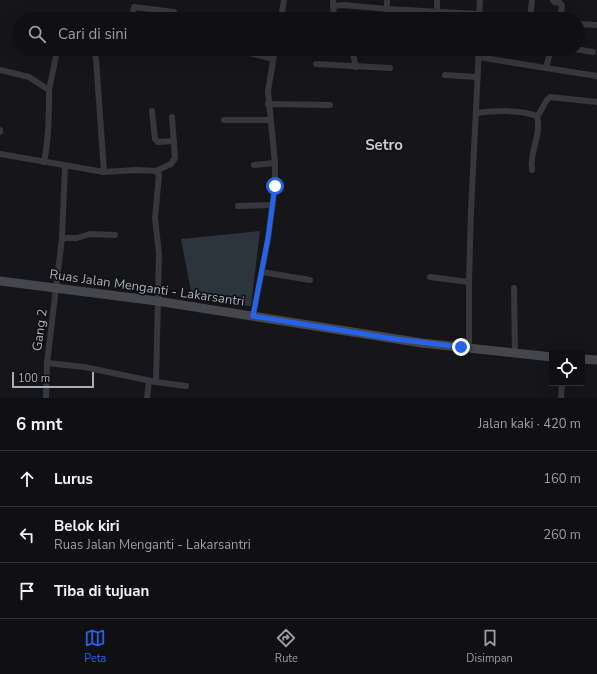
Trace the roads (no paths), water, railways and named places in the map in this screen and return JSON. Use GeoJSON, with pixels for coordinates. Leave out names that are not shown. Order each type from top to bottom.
{"type":"FeatureCollection","features":[{"type":"Feature","properties":{"kind":"main road","name":"Ruas Jalan Menganti - Lakarsantri"},"geometry":{"type":"LineString","coordinates":[[0,281],[157,301],[402,340],[549,356]]}},
{"type":"Feature","properties":{"kind":"main road"},"geometry":{"type":"LineString","coordinates":[[585,359],[597,360]]}},
{"type":"Feature","properties":{"kind":"street"},"geometry":{"type":"LineString","coordinates":[[282,12],[284,0]]}},
{"type":"Feature","properties":{"kind":"street"},"geometry":{"type":"LineString","coordinates":[[387,0],[387,9]]}},
{"type":"Feature","properties":{"kind":"street"},"geometry":{"type":"LineString","coordinates":[[333,3],[387,9],[437,12],[437,0]]}},
{"type":"Feature","properties":{"kind":"street"},"geometry":{"type":"LineString","coordinates":[[479,12],[480,0]]}},
{"type":"Feature","properties":{"kind":"street"},"geometry":{"type":"LineString","coordinates":[[531,12],[532,0]]}},
{"type":"Feature","properties":{"kind":"street"},"geometry":{"type":"LineString","coordinates":[[553,0],[562,6],[561,12]]}},
{"type":"Feature","properties":{"kind":"street"},"geometry":{"type":"LineString","coordinates":[[134,3],[174,12]]}},
{"type":"Feature","properties":{"kind":"street"},"geometry":{"type":"LineString","coordinates":[[585,24],[597,25]]}},
{"type":"Feature","properties":{"kind":"street"},"geometry":{"type":"LineString","coordinates":[[585,51],[593,52]]}},
{"type":"Feature","properties":{"kind":"street"},"geometry":{"type":"LineString","coordinates":[[44,162],[47,150],[49,124],[49,90],[56,56]]}},
{"type":"Feature","properties":{"kind":"street"},"geometry":{"type":"LineString","coordinates":[[95,56],[104,172]]}},
{"type":"Feature","properties":{"kind":"street"},"geometry":{"type":"LineString","coordinates":[[261,56],[273,59]]}},
{"type":"Feature","properties":{"kind":"street"},"geometry":{"type":"LineString","coordinates":[[253,316],[262,272],[275,186],[275,163],[268,104],[268,91],[274,56]]}},
{"type":"Feature","properties":{"kind":"street"},"geometry":{"type":"LineString","coordinates":[[354,56],[356,67]]}},
{"type":"Feature","properties":{"kind":"street"},"geometry":{"type":"LineString","coordinates":[[546,68],[549,56]]}},
{"type":"Feature","properties":{"kind":"street"},"geometry":{"type":"LineString","coordinates":[[469,348],[471,210],[478,57],[597,76]]}},
{"type":"Feature","properties":{"kind":"street"},"geometry":{"type":"LineString","coordinates":[[316,64],[390,68]]}},
{"type":"Feature","properties":{"kind":"street"},"geometry":{"type":"LineString","coordinates":[[0,70],[29,77],[49,90]]}},
{"type":"Feature","properties":{"kind":"street"},"geometry":{"type":"LineString","coordinates":[[445,75],[477,77]]}},
{"type":"Feature","properties":{"kind":"street"},"geometry":{"type":"LineString","coordinates":[[537,116],[550,97],[597,102]]}},
{"type":"Feature","properties":{"kind":"street"},"geometry":{"type":"LineString","coordinates":[[268,104],[330,105]]}},
{"type":"Feature","properties":{"kind":"street"},"geometry":{"type":"LineString","coordinates":[[476,113],[490,111],[524,113],[537,116]]}},
{"type":"Feature","properties":{"kind":"street"},"geometry":{"type":"LineString","coordinates":[[152,112],[155,139],[158,142],[174,141]]}},
{"type":"Feature","properties":{"kind":"street"},"geometry":{"type":"LineString","coordinates":[[532,170],[531,159],[539,128],[537,116]]}},
{"type":"Feature","properties":{"kind":"street"},"geometry":{"type":"LineString","coordinates":[[0,154],[104,172],[137,170],[156,171],[165,168],[174,160],[172,117]]}},
{"type":"Feature","properties":{"kind":"street"},"geometry":{"type":"LineString","coordinates":[[224,120],[270,120]]}},
{"type":"Feature","properties":{"kind":"street"},"geometry":{"type":"LineString","coordinates":[[254,165],[275,163]]}},
{"type":"Feature","properties":{"kind":"street","name":"Gang 2"},"geometry":{"type":"LineString","coordinates":[[46,398],[47,363],[62,238],[65,166]]}},
{"type":"Feature","properties":{"kind":"street"},"geometry":{"type":"LineString","coordinates":[[156,171],[159,175],[155,218],[159,254],[156,382]]}},
{"type":"Feature","properties":{"kind":"street"},"geometry":{"type":"LineString","coordinates":[[238,206],[273,205]]}},
{"type":"Feature","properties":{"kind":"street"},"geometry":{"type":"LineString","coordinates":[[62,238],[77,238],[90,234],[115,235]]}},
{"type":"Feature","properties":{"kind":"street"},"geometry":{"type":"LineString","coordinates":[[262,272],[310,280]]}},
{"type":"Feature","properties":{"kind":"street"},"geometry":{"type":"LineString","coordinates":[[430,277],[469,282]]}},
{"type":"Feature","properties":{"kind":"street"},"geometry":{"type":"LineString","coordinates":[[514,288],[515,353]]}},
{"type":"Feature","properties":{"kind":"street"},"geometry":{"type":"LineString","coordinates":[[47,363],[84,367],[149,381],[186,386]]}},
{"type":"Feature","properties":{"kind":"street"},"geometry":{"type":"LineString","coordinates":[[148,398],[149,381]]}},
{"type":"Feature","properties":{"kind":"street"},"geometry":{"type":"LineString","coordinates":[[561,398],[562,386]]}},
{"type":"Feature","properties":{"kind":"district","name":"Setro"},"geometry":{"type":"Point","coordinates":[384,145]}}]}
